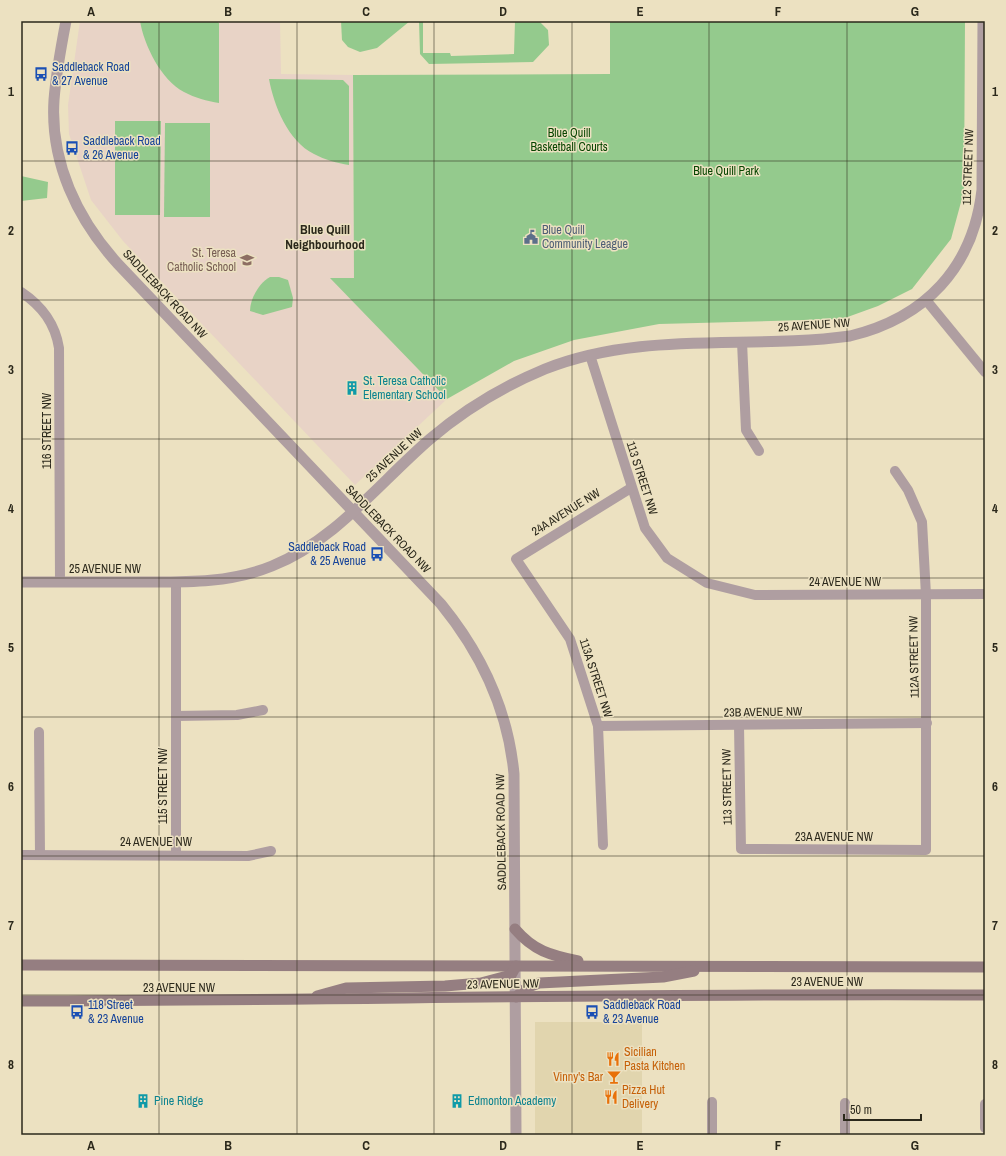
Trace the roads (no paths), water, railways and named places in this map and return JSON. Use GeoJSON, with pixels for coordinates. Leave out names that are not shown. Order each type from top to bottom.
{"type":"FeatureCollection","features":[{"type":"Feature","properties":{"kind":"main road"},"geometry":{"type":"LineString","coordinates":[[515,929],[528,943],[550,955],[600,966]]}},
{"type":"Feature","properties":{"kind":"main road","name":"23 AVENUE NW"},"geometry":{"type":"LineString","coordinates":[[21,965],[985,967]]}},
{"type":"Feature","properties":{"kind":"main road"},"geometry":{"type":"LineString","coordinates":[[301,1000],[346,988],[445,986],[500,980],[511,975],[516,966]]}},
{"type":"Feature","properties":{"kind":"main road"},"geometry":{"type":"LineString","coordinates":[[516,997],[528,987],[539,983],[663,977],[718,967]]}},
{"type":"Feature","properties":{"kind":"main road","name":"23 AVENUE NW"},"geometry":{"type":"LineString","coordinates":[[21,1001],[985,995]]}},
{"type":"Feature","properties":{"kind":"street","name":"SADDLEBACK ROAD NW"},"geometry":{"type":"LineString","coordinates":[[66,21],[55,83],[53,114],[55,136],[61,168],[66,181],[92,232],[118,264],[448,612],[471,644],[494,690],[509,740],[514,774],[516,1135]]}},
{"type":"Feature","properties":{"kind":"street","name":"112 STREET NW"},"geometry":{"type":"LineString","coordinates":[[926,300],[952,272],[968,246],[978,217],[982,190],[984,145],[983,21]]}},
{"type":"Feature","properties":{"kind":"street","name":"116 STREET NW"},"geometry":{"type":"LineString","coordinates":[[22,292],[39,306],[46,315],[54,329],[59,348],[60,582]]}},
{"type":"Feature","properties":{"kind":"street","name":"25 AVENUE NW"},"geometry":{"type":"LineString","coordinates":[[21,582],[176,582],[228,579],[273,566],[310,546],[353,511],[428,440],[473,406],[545,369],[590,355],[652,345],[850,336],[890,324],[902,318],[926,300]]}},
{"type":"Feature","properties":{"kind":"street"},"geometry":{"type":"LineString","coordinates":[[926,300],[985,372]]}},
{"type":"Feature","properties":{"kind":"street"},"geometry":{"type":"LineString","coordinates":[[742,342],[746,430],[759,451]]}},
{"type":"Feature","properties":{"kind":"street","name":"113 STREET NW"},"geometry":{"type":"LineString","coordinates":[[590,355],[631,488],[645,528],[667,558],[707,584]]}},
{"type":"Feature","properties":{"kind":"street","name":"112A STREET NW"},"geometry":{"type":"LineString","coordinates":[[895,471],[908,490],[922,522],[926,595],[928,723],[926,850]]}},
{"type":"Feature","properties":{"kind":"street","name":"24A AVENUE NW"},"geometry":{"type":"LineString","coordinates":[[516,559],[631,488]]}},
{"type":"Feature","properties":{"kind":"street","name":"113A STREET NW"},"geometry":{"type":"LineString","coordinates":[[516,559],[570,639],[598,726],[603,845]]}},
{"type":"Feature","properties":{"kind":"street","name":"115 STREET NW"},"geometry":{"type":"LineString","coordinates":[[176,582],[176,855]]}},
{"type":"Feature","properties":{"kind":"street","name":"24 AVENUE NW"},"geometry":{"type":"LineString","coordinates":[[707,584],[755,595],[985,594]]}},
{"type":"Feature","properties":{"kind":"street"},"geometry":{"type":"LineString","coordinates":[[176,716],[242,715],[263,710]]}},
{"type":"Feature","properties":{"kind":"street","name":"23B AVENUE NW"},"geometry":{"type":"LineString","coordinates":[[598,726],[928,723]]}},
{"type":"Feature","properties":{"kind":"street","name":"113 STREET NW"},"geometry":{"type":"LineString","coordinates":[[739,725],[742,849]]}},
{"type":"Feature","properties":{"kind":"street"},"geometry":{"type":"LineString","coordinates":[[39,732],[40,855]]}},
{"type":"Feature","properties":{"kind":"street","name":"23A AVENUE NW"},"geometry":{"type":"LineString","coordinates":[[742,849],[926,850]]}},
{"type":"Feature","properties":{"kind":"street","name":"24 AVENUE NW"},"geometry":{"type":"LineString","coordinates":[[21,856],[253,855],[271,851]]}},
{"type":"Feature","properties":{"kind":"street"},"geometry":{"type":"LineString","coordinates":[[712,1102],[712,1135]]}},
{"type":"Feature","properties":{"kind":"street"},"geometry":{"type":"LineString","coordinates":[[845,1103],[845,1135]]}},
{"type":"Feature","properties":{"kind":"street"},"geometry":{"type":"LineString","coordinates":[[985,1104],[985,1128]]}},
{"type":"Feature","properties":{"kind":"place","name":"Saddleback Road & 27 Avenue"},"geometry":{"type":"Point","coordinates":[41,74]}},
{"type":"Feature","properties":{"kind":"place","name":"Saddleback Road & 26 Avenue"},"geometry":{"type":"Point","coordinates":[72,148]}},
{"type":"Feature","properties":{"kind":"place","name":"Blue Quill Community League"},"geometry":{"type":"Point","coordinates":[531,237]}},
{"type":"Feature","properties":{"kind":"place","name":"St. Teresa Catholic School"},"geometry":{"type":"Point","coordinates":[247,260]}},
{"type":"Feature","properties":{"kind":"place","name":"St. Teresa Catholic Elementary School"},"geometry":{"type":"Point","coordinates":[352,388]}},
{"type":"Feature","properties":{"kind":"place","name":"Saddleback Road & 25 Avenue"},"geometry":{"type":"Point","coordinates":[377,554]}},
{"type":"Feature","properties":{"kind":"place","name":"118 Street & 23 Avenue"},"geometry":{"type":"Point","coordinates":[77,1012]}},
{"type":"Feature","properties":{"kind":"place","name":"Saddleback Road & 23 Avenue"},"geometry":{"type":"Point","coordinates":[592,1012]}},
{"type":"Feature","properties":{"kind":"place","name":"Sicilian Pasta Kitchen"},"geometry":{"type":"Point","coordinates":[613,1059]}},
{"type":"Feature","properties":{"kind":"place","name":"Vinny's Bar"},"geometry":{"type":"Point","coordinates":[614,1077]}},
{"type":"Feature","properties":{"kind":"place","name":"Pizza Hut Delivery"},"geometry":{"type":"Point","coordinates":[611,1097]}},
{"type":"Feature","properties":{"kind":"place","name":"Pine Ridge"},"geometry":{"type":"Point","coordinates":[143,1101]}},
{"type":"Feature","properties":{"kind":"place","name":"Edmonton Academy"},"geometry":{"type":"Point","coordinates":[457,1101]}},
{"type":"Feature","properties":{"kind":"district","name":"Blue Quill Neighbourhood"},"geometry":{"type":"Point","coordinates":[325,236]}},
{"type":"Feature","properties":{"kind":"park label","name":"Blue Quill Basketball Courts"},"geometry":{"type":"Point","coordinates":[569,140]}},
{"type":"Feature","properties":{"kind":"park label","name":"Blue Quill Park"},"geometry":{"type":"Point","coordinates":[726,171]}}]}
